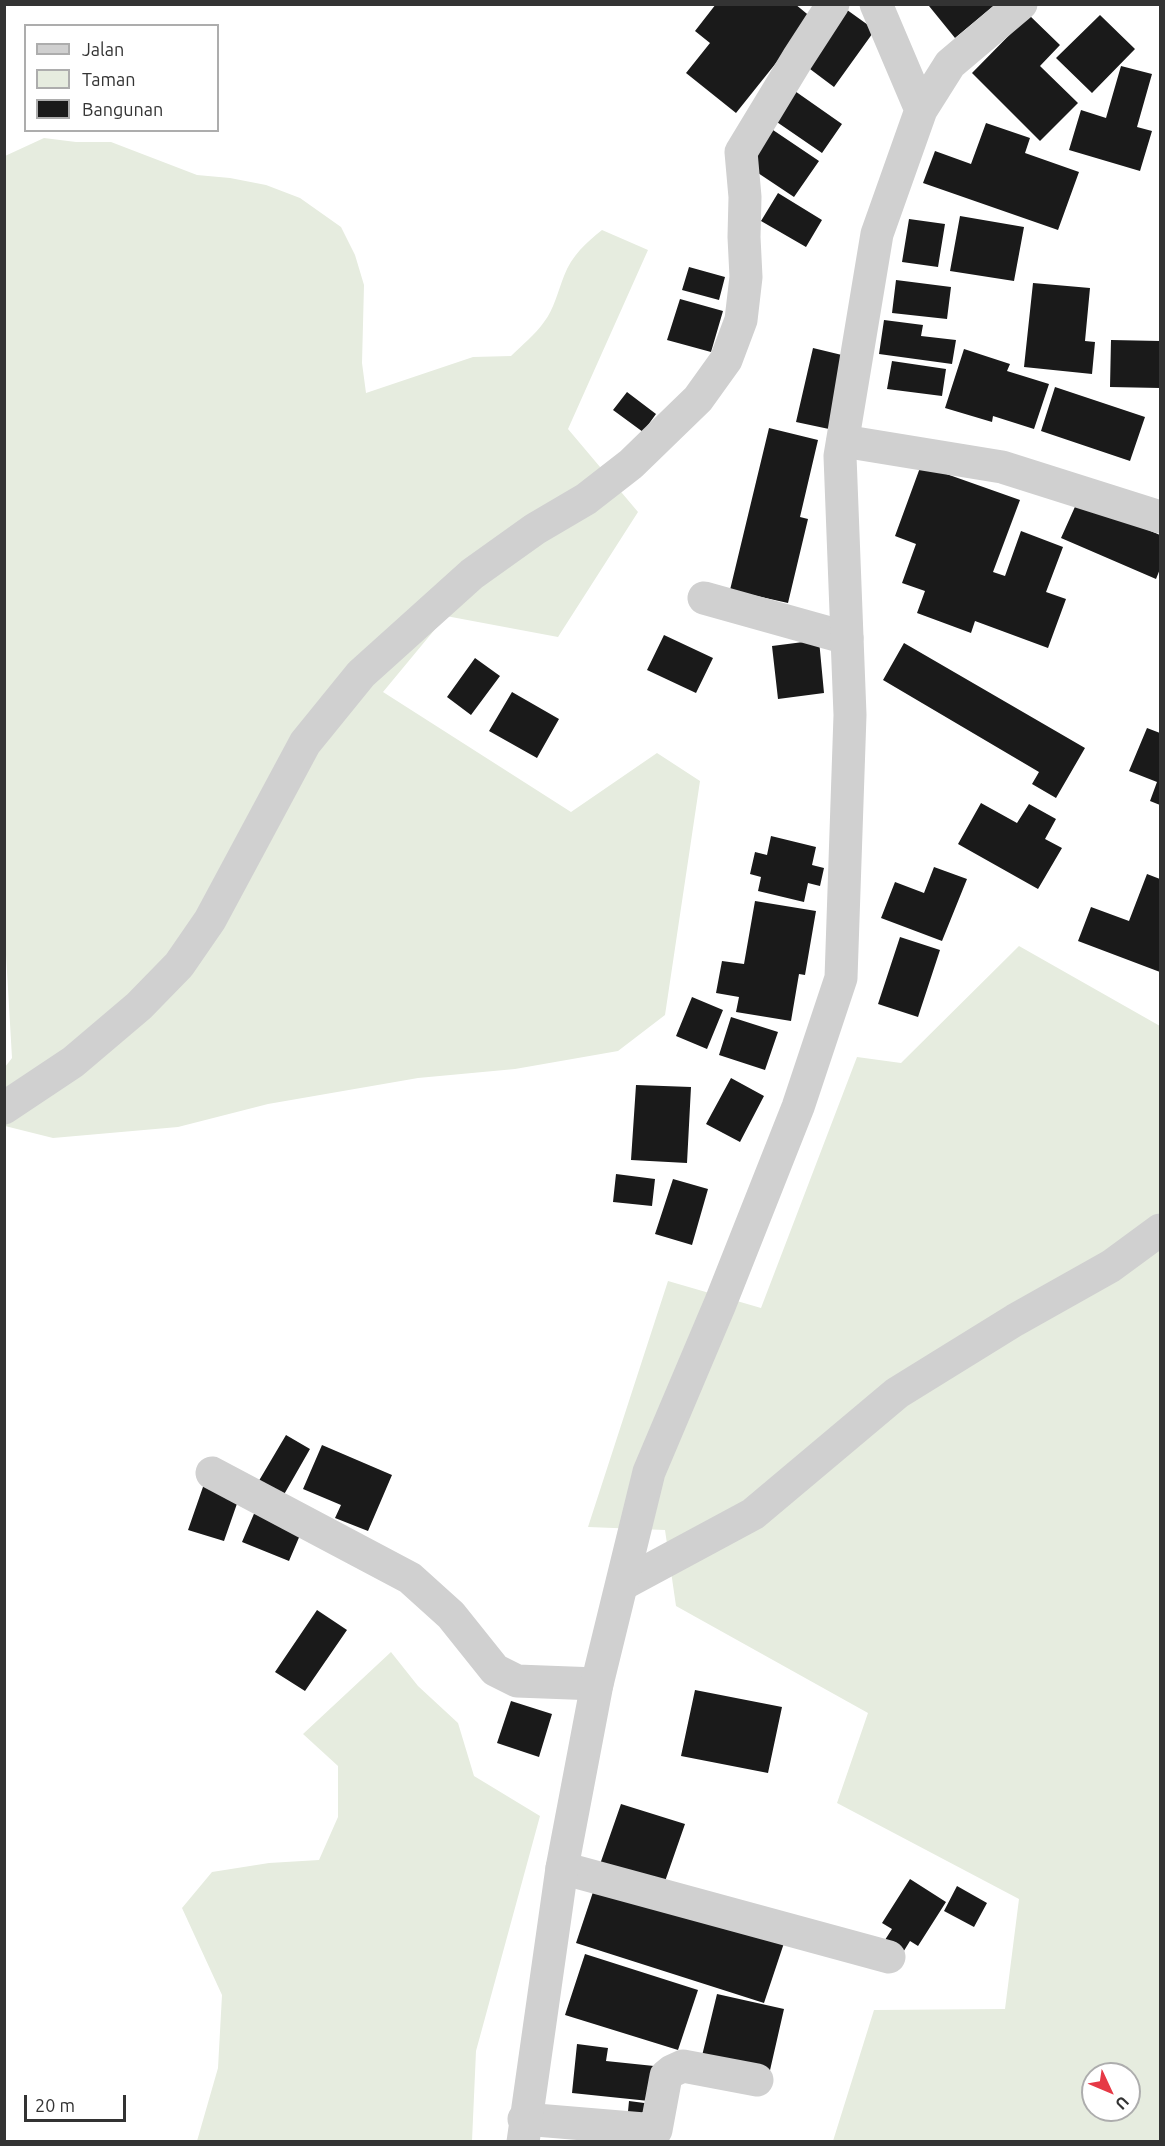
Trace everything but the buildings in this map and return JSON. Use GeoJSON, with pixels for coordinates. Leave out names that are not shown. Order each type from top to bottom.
{"type":"FeatureCollection","features":[{"type":"Feature","properties":{"kind":"street"},"geometry":{"type":"LineString","coordinates":[[4,1108],[73,1062],[139,1006],[178,965],[210,920],[305,743],[361,674],[472,574],[535,529],[585,499],[631,464],[698,399],[726,360],[741,320],[746,277],[745,197],[741,152],[833,4]]}},
{"type":"Feature","properties":{"kind":"street"},"geometry":{"type":"LineString","coordinates":[[876,4],[921,110]]}},
{"type":"Feature","properties":{"kind":"street"},"geometry":{"type":"LineString","coordinates":[[757,2080],[683,2066],[672,2071],[666,2076],[655,2136],[523,2130],[561,1868],[597,1684],[649,1472],[720,1304],[798,1107],[841,978],[850,715],[840,456],[877,234],[921,110],[950,64],[1022,4]]}},
{"type":"Feature","properties":{"kind":"street"},"geometry":{"type":"LineString","coordinates":[[843,441],[1002,467],[1161,517]]}},
{"type":"Feature","properties":{"kind":"street"},"geometry":{"type":"LineString","coordinates":[[704,598],[847,638]]}},
{"type":"Feature","properties":{"kind":"street"},"geometry":{"type":"LineString","coordinates":[[623,1584],[753,1514],[897,1394],[1015,1320],[1111,1266],[1161,1230]]}},
{"type":"Feature","properties":{"kind":"street"},"geometry":{"type":"LineString","coordinates":[[212,1473],[410,1578],[451,1615],[495,1670],[517,1681],[597,1684]]}},
{"type":"Feature","properties":{"kind":"street"},"geometry":{"type":"LineString","coordinates":[[561,1868],[889,1957]]}},
{"type":"Feature","properties":{"kind":"green space"},"geometry":{"type":"Polygon","coordinates":[[[44,138],[76,142],[111,142],[197,175],[266,185],[300,198],[341,227],[355,255],[364,285],[362,363],[366,393],[473,357],[511,356],[533,336],[544,322],[571,262],[602,230],[648,250],[568,429],[638,512],[558,637],[446,616],[383,692],[571,812],[657,753],[700,781],[665,1015],[618,1051],[515,1069],[418,1078],[268,1104],[178,1127],[53,1138],[5,1126],[5,1067],[12,1058],[4,920],[5,156],[44,138]]]}},
{"type":"Feature","properties":{"kind":"green space"},"geometry":{"type":"Polygon","coordinates":[[[1019,946],[1160,1026],[1160,2141],[833,2141],[874,2010],[1005,2009],[1019,1899],[837,1803],[868,1713],[676,1606],[665,1530],[588,1527],[668,1281],[761,1308],[857,1057],[901,1063],[1019,946]]]}},
{"type":"Feature","properties":{"kind":"green space"},"geometry":{"type":"Polygon","coordinates":[[[391,1652],[418,1686],[458,1723],[474,1776],[540,1816],[476,2051],[472,2141],[197,2141],[218,2068],[222,1995],[182,1908],[212,1872],[269,1863],[319,1860],[338,1817],[338,1766],[303,1734],[391,1652]]]}}]}
